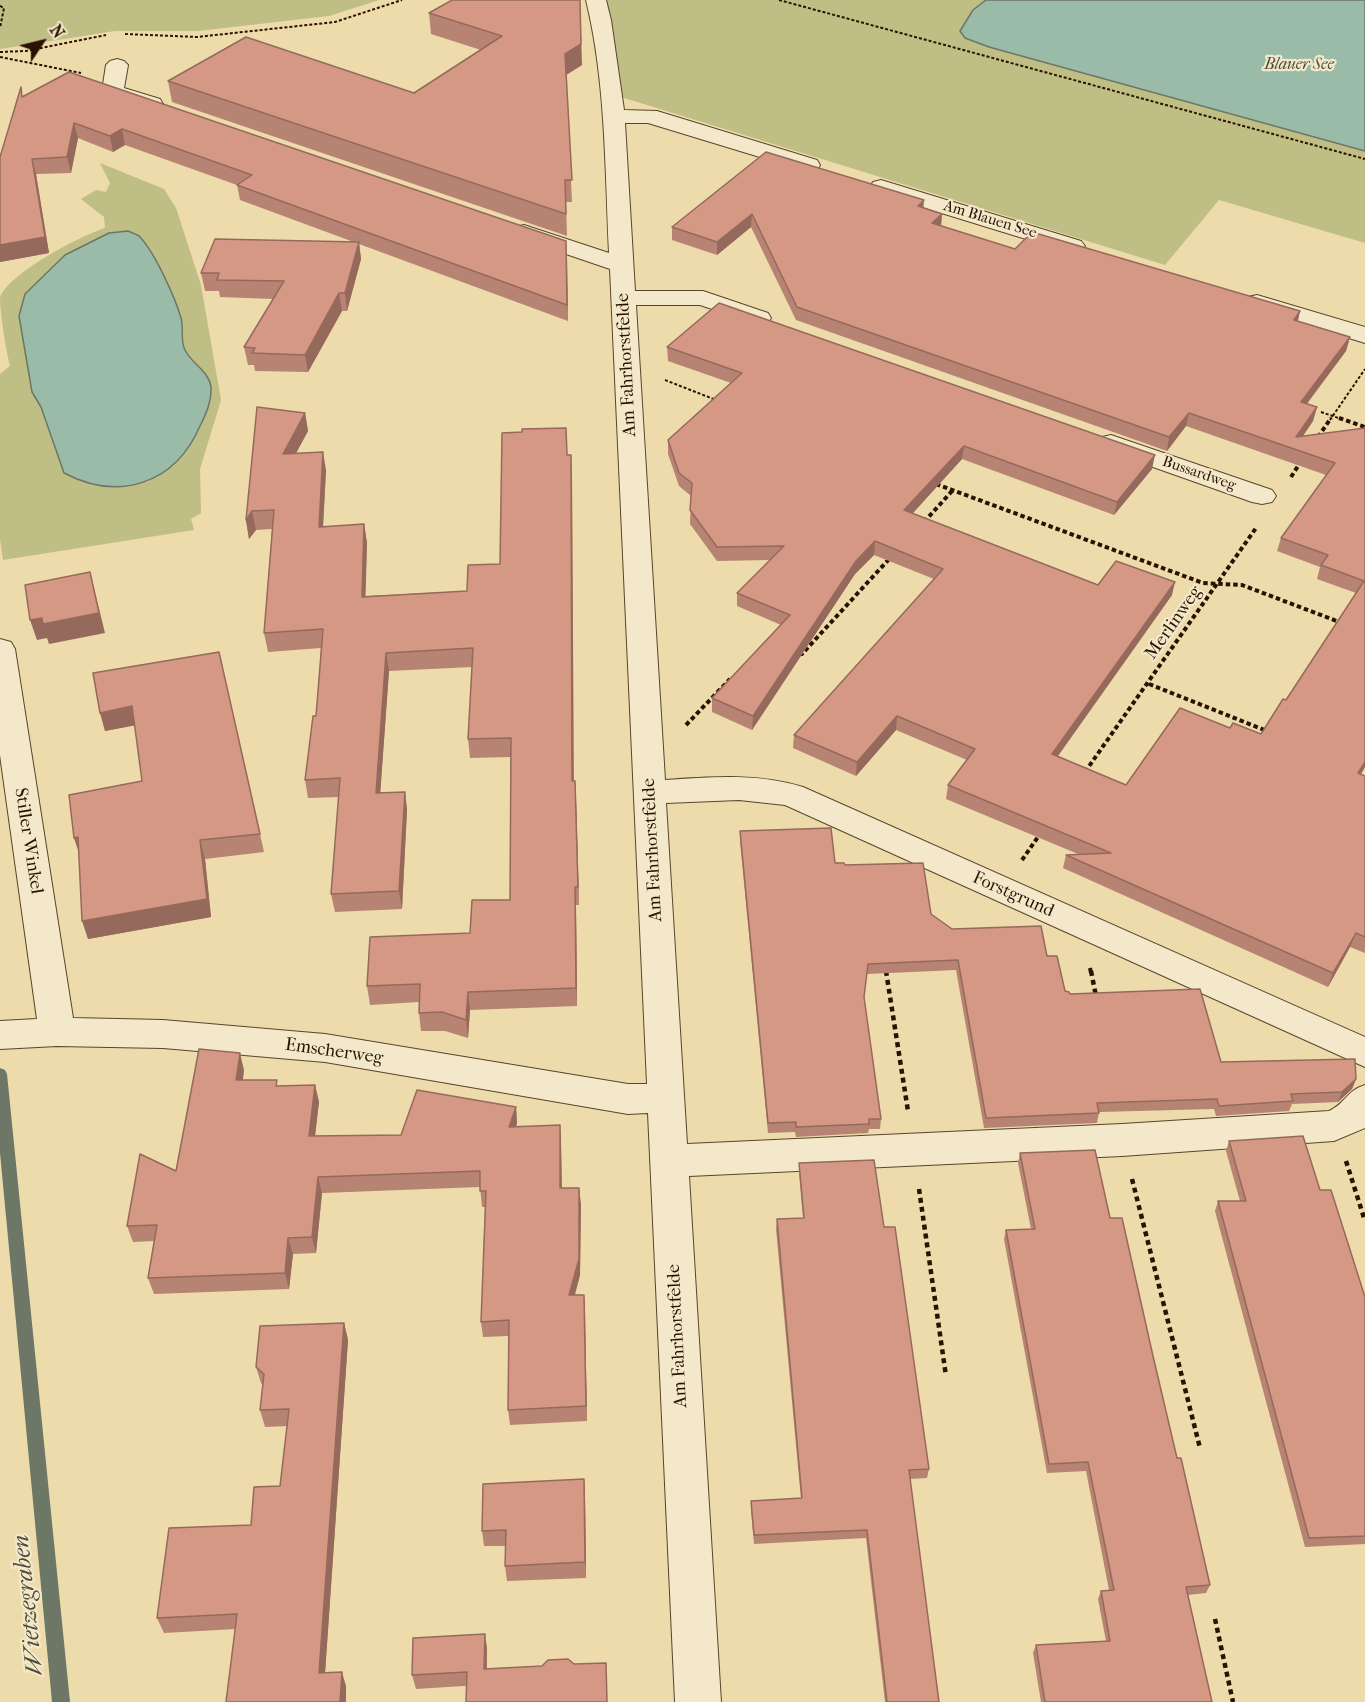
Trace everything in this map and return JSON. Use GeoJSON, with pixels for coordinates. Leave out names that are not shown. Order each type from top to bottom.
{"type":"FeatureCollection","features":[{"type":"Feature","properties":{"kind":"street","name":"Am Fahrhorstfelde"},"geometry":{"type":"LineString","coordinates":[[596,0],[601,20],[614,117],[698,1702]]}},
{"type":"Feature","properties":{"kind":"street"},"geometry":{"type":"LineString","coordinates":[[116,71],[113,91],[177,113]]}},
{"type":"Feature","properties":{"kind":"street"},"geometry":{"type":"LineString","coordinates":[[614,117],[649,116],[831,172]]}},
{"type":"Feature","properties":{"kind":"street","name":"Am Blauen See"},"geometry":{"type":"LineString","coordinates":[[865,182],[1092,252]]}},
{"type":"Feature","properties":{"kind":"street"},"geometry":{"type":"LineString","coordinates":[[508,226],[622,265]]}},
{"type":"Feature","properties":{"kind":"street"},"geometry":{"type":"LineString","coordinates":[[1240,297],[1365,335]]}},
{"type":"Feature","properties":{"kind":"street"},"geometry":{"type":"LineString","coordinates":[[624,298],[703,298],[782,326]]}},
{"type":"Feature","properties":{"kind":"street","name":"Bussardweg"},"geometry":{"type":"LineString","coordinates":[[1088,435],[1268,498]]}},
{"type":"Feature","properties":{"kind":"street","name":"Stiller Winkel"},"geometry":{"type":"LineString","coordinates":[[0,649],[47,1032]]}},
{"type":"Feature","properties":{"kind":"street","name":"Forstgrund"},"geometry":{"type":"LineString","coordinates":[[649,792],[747,788],[792,795],[1365,1053]]}},
{"type":"Feature","properties":{"kind":"street","name":"Emscherweg"},"geometry":{"type":"LineString","coordinates":[[0,1035],[47,1032],[163,1034],[325,1048],[628,1099],[666,1098]]}},
{"type":"Feature","properties":{"kind":"street"},"geometry":{"type":"LineString","coordinates":[[669,1161],[1122,1140],[1334,1126],[1352,1117],[1365,1100]]}},
{"type":"Feature","properties":{"kind":"path"},"geometry":{"type":"LineString","coordinates":[[117,33],[197,37],[335,21],[402,0]]}},
{"type":"Feature","properties":{"kind":"path"},"geometry":{"type":"LineString","coordinates":[[780,0],[1365,159]]}},
{"type":"Feature","properties":{"kind":"path"},"geometry":{"type":"LineString","coordinates":[[0,6],[4,8],[0,28]]}},
{"type":"Feature","properties":{"kind":"path"},"geometry":{"type":"LineString","coordinates":[[0,55],[109,34]]}},
{"type":"Feature","properties":{"kind":"path"},"geometry":{"type":"LineString","coordinates":[[0,55],[62,71],[116,71]]}},
{"type":"Feature","properties":{"kind":"path"},"geometry":{"type":"LineString","coordinates":[[627,366],[725,403]]}},
{"type":"Feature","properties":{"kind":"path"},"geometry":{"type":"LineString","coordinates":[[1313,444],[1365,369]]}},
{"type":"Feature","properties":{"kind":"path"},"geometry":{"type":"LineString","coordinates":[[1321,412],[1365,427]]}},
{"type":"Feature","properties":{"kind":"path","name":"Merlinweg"},"geometry":{"type":"LineString","coordinates":[[1081,778],[1218,583],[1268,498],[1301,462]]}},
{"type":"Feature","properties":{"kind":"path"},"geometry":{"type":"LineString","coordinates":[[931,482],[1203,583],[1242,585],[1344,624]]}},
{"type":"Feature","properties":{"kind":"path"},"geometry":{"type":"LineString","coordinates":[[921,524],[953,490]]}},
{"type":"Feature","properties":{"kind":"path"},"geometry":{"type":"LineString","coordinates":[[794,651],[802,654],[897,550]]}},
{"type":"Feature","properties":{"kind":"path"},"geometry":{"type":"LineString","coordinates":[[692,790],[687,753],[679,732],[734,675]]}},
{"type":"Feature","properties":{"kind":"path"},"geometry":{"type":"LineString","coordinates":[[1148,684],[1268,731]]}},
{"type":"Feature","properties":{"kind":"path"},"geometry":{"type":"LineString","coordinates":[[1000,890],[1041,834]]}},
{"type":"Feature","properties":{"kind":"path"},"geometry":{"type":"LineString","coordinates":[[1092,930],[1085,948],[1098,1002]]}},
{"type":"Feature","properties":{"kind":"path"},"geometry":{"type":"LineString","coordinates":[[886,968],[946,1376]]}},
{"type":"Feature","properties":{"kind":"path"},"geometry":{"type":"LineString","coordinates":[[1334,1126],[1365,1221]]}},
{"type":"Feature","properties":{"kind":"path"},"geometry":{"type":"LineString","coordinates":[[1122,1140],[1200,1448]]}},
{"type":"Feature","properties":{"kind":"path"},"geometry":{"type":"LineString","coordinates":[[1215,1619],[1233,1702]]}},
{"type":"Feature","properties":{"kind":"shaded area"},"geometry":{"type":"Polygon","coordinates":[[[0,0],[379,0],[329,16],[198,31],[115,31],[0,49],[0,0]]]}},
{"type":"Feature","properties":{"kind":"shaded area"},"geometry":{"type":"Polygon","coordinates":[[[604,0],[986,0],[973,10],[965,38],[989,47],[1365,151],[1365,243],[1219,200],[1165,265],[621,97],[604,0]]]}},
{"type":"Feature","properties":{"kind":"shaded area"},"geometry":{"type":"Polygon","coordinates":[[[100,163],[164,189],[176,208],[201,285],[221,400],[200,469],[201,513],[191,519],[194,530],[3,560],[0,539],[0,374],[10,366],[0,297],[7,287],[31,266],[64,247],[105,228],[104,217],[81,199],[96,190],[106,192],[110,183],[100,163]],[[109,233],[65,255],[32,392],[41,407],[64,473],[147,482],[181,458],[201,368],[184,350],[181,319],[168,283],[148,248],[109,233]]]}},
{"type":"Feature","properties":{"kind":"water","name":"Blauer See"},"geometry":{"type":"Polygon","coordinates":[[[986,0],[1365,0],[1365,151],[989,47],[965,38],[960,31],[973,10],[986,0]]]}},
{"type":"Feature","properties":{"kind":"water"},"geometry":{"type":"Polygon","coordinates":[[[128,231],[140,237],[158,264],[181,318],[184,346],[188,355],[210,381],[211,397],[200,426],[189,446],[176,462],[160,474],[143,482],[125,486],[105,486],[85,482],[64,473],[41,407],[32,392],[19,316],[25,294],[65,255],[109,233],[128,231]]]}},
{"type":"Feature","properties":{"kind":"building"},"geometry":{"type":"Polygon","coordinates":[[[452,0],[580,0],[581,44],[565,54],[572,180],[565,180],[566,214],[168,81],[246,37],[414,93],[502,36],[429,13],[452,0]]]}},
{"type":"Feature","properties":{"kind":"building"},"geometry":{"type":"Polygon","coordinates":[[[69,72],[566,241],[567,305],[237,185],[252,175],[122,129],[110,136],[74,123],[67,157],[32,159],[45,237],[0,245],[0,157],[21,87],[22,97],[69,72]]]}},
{"type":"Feature","properties":{"kind":"building"},"geometry":{"type":"Polygon","coordinates":[[[766,152],[924,200],[918,206],[942,214],[932,223],[1015,249],[1032,232],[1300,311],[1294,320],[1350,337],[1301,402],[1317,407],[1296,437],[1365,428],[1365,762],[1358,773],[1365,776],[1365,937],[1356,933],[1333,973],[1066,855],[1111,853],[948,785],[975,749],[897,716],[857,762],[794,735],[943,569],[875,541],[856,561],[753,716],[712,698],[790,615],[737,593],[784,546],[717,547],[690,510],[692,483],[679,473],[668,440],[742,373],[667,347],[719,303],[1155,455],[1117,502],[964,446],[904,510],[1098,585],[1116,561],[1175,582],[1052,754],[1126,785],[1180,708],[1230,728],[1233,723],[1261,734],[1364,581],[1321,565],[1328,555],[1281,538],[1335,463],[1189,413],[1169,437],[797,307],[752,214],[717,242],[672,227],[766,152]]]}},
{"type":"Feature","properties":{"kind":"building"},"geometry":{"type":"Polygon","coordinates":[[[215,239],[359,242],[345,293],[339,293],[305,355],[252,353],[255,348],[244,347],[284,281],[217,280],[219,273],[201,273],[215,239]]]}},
{"type":"Feature","properties":{"kind":"building"},"geometry":{"type":"Polygon","coordinates":[[[257,407],[305,413],[283,454],[323,452],[319,527],[364,524],[362,597],[467,591],[468,565],[500,564],[502,433],[522,432],[522,429],[566,428],[567,455],[571,455],[572,781],[575,781],[578,887],[575,887],[576,988],[468,992],[466,1020],[442,1012],[419,1013],[420,984],[367,986],[370,937],[470,933],[472,900],[510,900],[511,738],[468,739],[473,648],[386,653],[376,793],[405,792],[399,891],[331,894],[340,778],[305,780],[313,716],[316,716],[323,629],[264,633],[274,510],[252,511],[246,520],[257,407]]]}},
{"type":"Feature","properties":{"kind":"building"},"geometry":{"type":"Polygon","coordinates":[[[90,572],[99,613],[43,624],[42,618],[30,620],[25,585],[90,572]]]}},
{"type":"Feature","properties":{"kind":"building"},"geometry":{"type":"Polygon","coordinates":[[[219,652],[260,834],[200,840],[207,899],[82,921],[78,837],[74,838],[69,795],[142,781],[132,706],[100,713],[93,673],[219,652]]]}},
{"type":"Feature","properties":{"kind":"building"},"geometry":{"type":"Polygon","coordinates":[[[831,828],[835,863],[845,865],[923,863],[931,914],[952,929],[1041,926],[1047,956],[1057,956],[1065,991],[1070,994],[1200,989],[1221,1062],[1355,1059],[1356,1079],[1342,1092],[1291,1094],[1293,1101],[1219,1106],[1217,1099],[1097,1103],[1099,1113],[986,1118],[958,960],[868,964],[864,997],[881,1119],[869,1119],[869,1124],[796,1127],[796,1122],[768,1123],[740,831],[831,828]]]}},
{"type":"Feature","properties":{"kind":"building"},"geometry":{"type":"Polygon","coordinates":[[[199,1049],[240,1053],[236,1080],[277,1080],[276,1086],[315,1085],[309,1136],[401,1135],[417,1090],[516,1107],[509,1127],[560,1125],[560,1188],[579,1188],[579,1259],[569,1295],[584,1295],[586,1406],[508,1410],[509,1320],[481,1322],[486,1191],[480,1191],[480,1171],[318,1177],[312,1237],[288,1238],[285,1273],[148,1278],[157,1225],[127,1226],[140,1154],[176,1171],[199,1049]]]}},
{"type":"Feature","properties":{"kind":"building"},"geometry":{"type":"Polygon","coordinates":[[[1303,1136],[1320,1190],[1331,1190],[1365,1297],[1365,1536],[1309,1538],[1218,1201],[1246,1201],[1229,1141],[1303,1136]]]}},
{"type":"Feature","properties":{"kind":"building"},"geometry":{"type":"Polygon","coordinates":[[[1095,1150],[1110,1218],[1122,1218],[1177,1458],[1181,1458],[1210,1585],[1186,1587],[1212,1702],[1045,1702],[1036,1645],[1110,1641],[1101,1591],[1114,1590],[1088,1462],[1049,1464],[1006,1230],[1035,1229],[1020,1153],[1095,1150]]]}},
{"type":"Feature","properties":{"kind":"building"},"geometry":{"type":"Polygon","coordinates":[[[874,1160],[884,1227],[895,1227],[929,1469],[909,1470],[939,1702],[887,1702],[867,1530],[754,1535],[751,1501],[802,1498],[777,1219],[804,1218],[799,1163],[874,1160]]]}},
{"type":"Feature","properties":{"kind":"building"},"geometry":{"type":"Polygon","coordinates":[[[344,1323],[319,1673],[342,1672],[340,1702],[226,1702],[237,1614],[157,1618],[169,1528],[251,1525],[254,1487],[280,1486],[289,1409],[260,1410],[264,1374],[256,1367],[260,1326],[344,1323]]]}},
{"type":"Feature","properties":{"kind":"building"},"geometry":{"type":"Polygon","coordinates":[[[584,1479],[585,1562],[505,1566],[506,1530],[482,1531],[483,1484],[584,1479]]]}},
{"type":"Feature","properties":{"kind":"building"},"geometry":{"type":"Polygon","coordinates":[[[485,1634],[484,1669],[542,1666],[548,1660],[568,1659],[574,1664],[606,1663],[607,1702],[466,1702],[467,1672],[412,1675],[413,1638],[485,1634]]]}},
{"type":"Feature","properties":{"kind":"waterway","name":"Wietzegraben"},"geometry":{"type":"LineString","coordinates":[[0,1074],[61,1702]]}}]}
